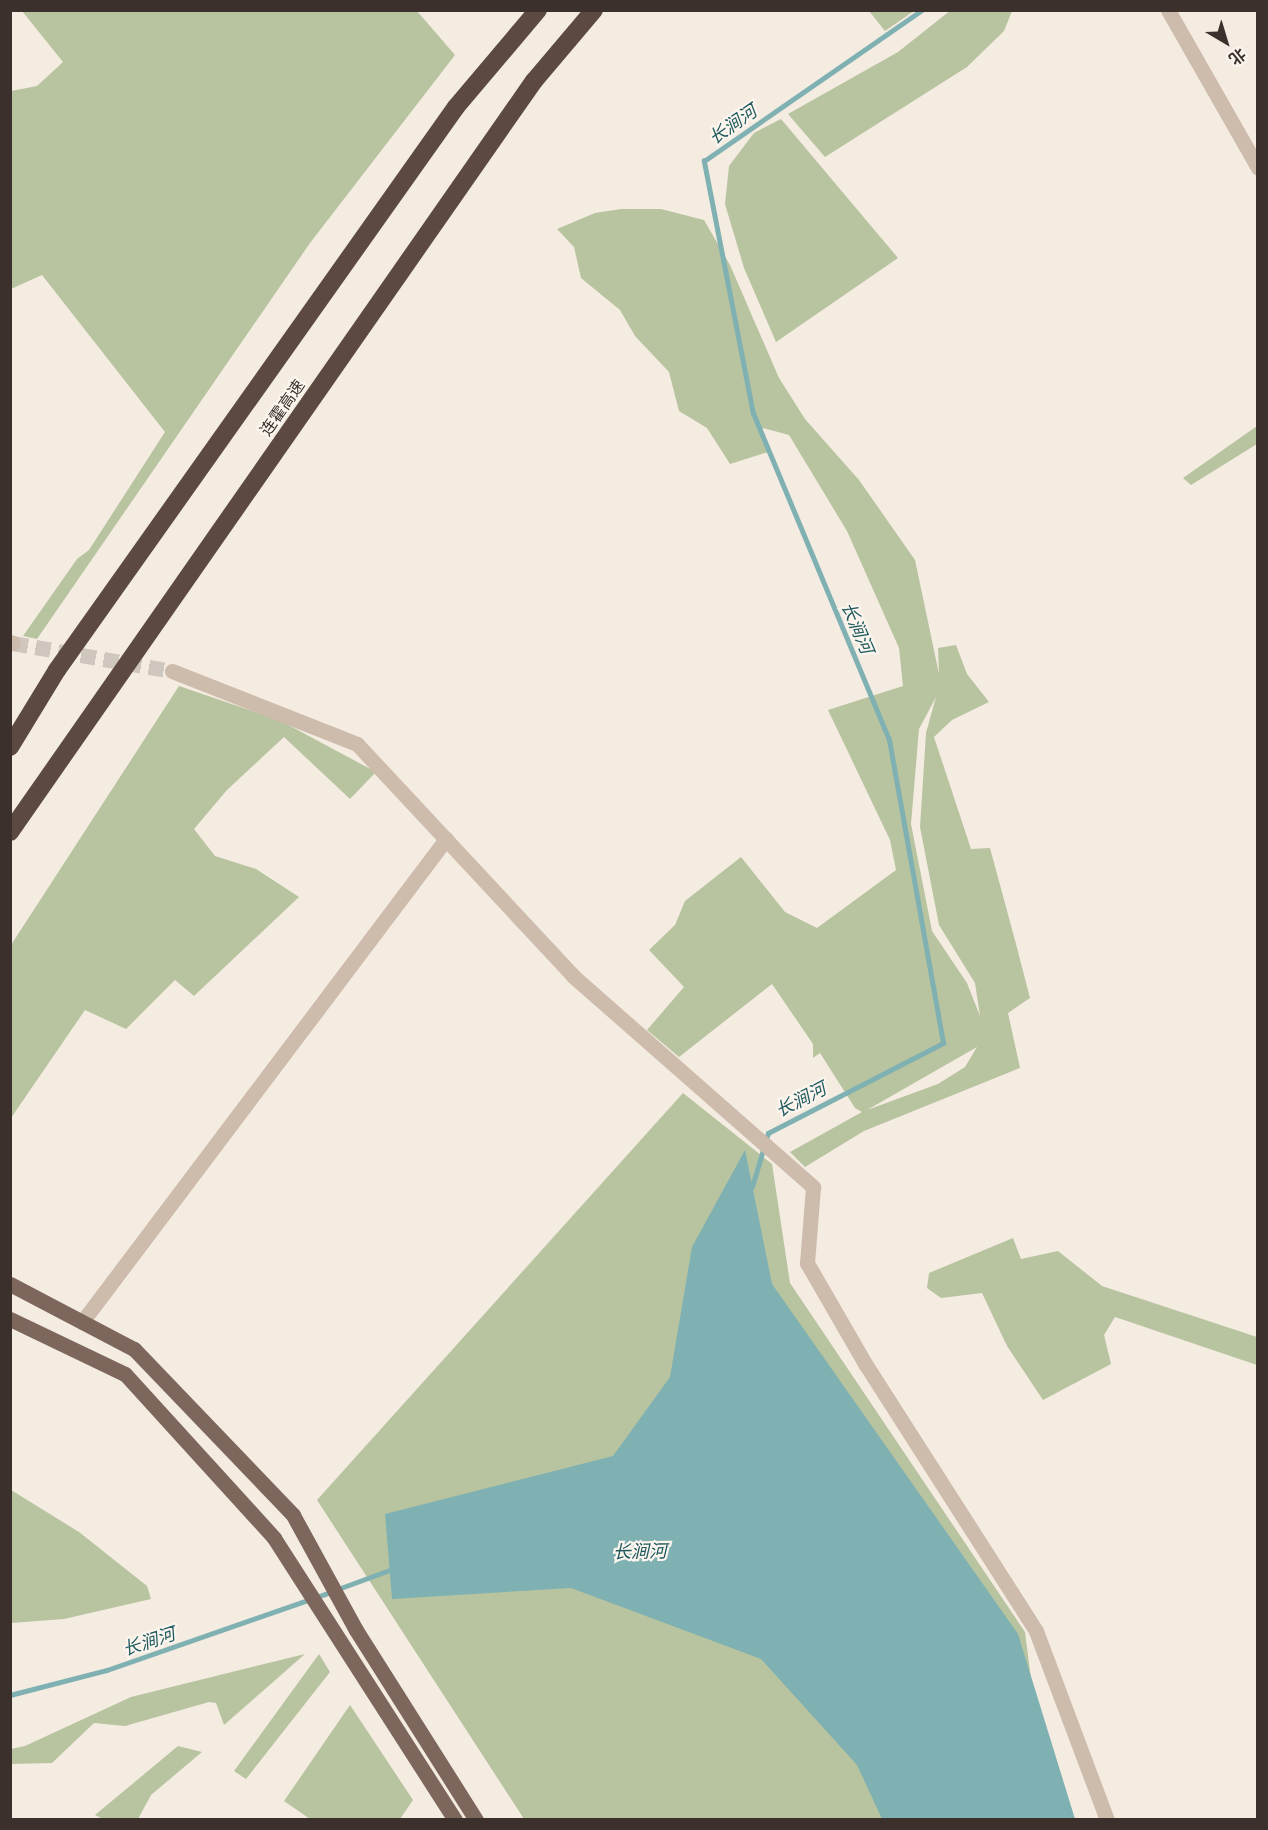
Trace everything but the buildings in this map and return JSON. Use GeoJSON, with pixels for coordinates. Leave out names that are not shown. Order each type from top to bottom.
{"type":"FeatureCollection","features":[{"type":"Feature","properties":{"kind":"highway","name":"连霍高速"},"geometry":{"type":"LineString","coordinates":[[10,747],[57,670],[456,107],[538,10]]}},
{"type":"Feature","properties":{"kind":"highway","name":"连霍高速"},"geometry":{"type":"LineString","coordinates":[[10,832],[534,81],[594,10]]}},
{"type":"Feature","properties":{"kind":"main road"},"geometry":{"type":"LineString","coordinates":[[10,1284],[134,1349],[293,1515],[356,1630],[476,1820]]}},
{"type":"Feature","properties":{"kind":"main road"},"geometry":{"type":"LineString","coordinates":[[10,1319],[125,1374],[274,1538],[339,1635],[455,1820]]}},
{"type":"Feature","properties":{"kind":"street"},"geometry":{"type":"LineString","coordinates":[[1168,10],[1257,168]]}},
{"type":"Feature","properties":{"kind":"street"},"geometry":{"type":"LineString","coordinates":[[172,671],[357,744],[573,976],[813,1187],[807,1263],[866,1365],[1036,1631],[1107,1820]]}},
{"type":"Feature","properties":{"kind":"street"},"geometry":{"type":"LineString","coordinates":[[82,1322],[446,839]]}},
{"type":"Feature","properties":{"kind":"green space"},"geometry":{"type":"Polygon","coordinates":[[[951,10],[1012,11],[1004,31],[967,67],[825,157],[788,114],[898,52],[951,10]]]}},
{"type":"Feature","properties":{"kind":"green space"},"geometry":{"type":"Polygon","coordinates":[[[22,11],[417,11],[455,55],[310,243],[37,639],[23,636],[77,559],[89,550],[165,432],[42,275],[11,289],[11,91],[37,86],[63,62],[22,11]]]}},
{"type":"Feature","properties":{"kind":"green space"},"geometry":{"type":"Polygon","coordinates":[[[869,11],[914,11],[885,31],[869,11]]]}},
{"type":"Feature","properties":{"kind":"green space"},"geometry":{"type":"Polygon","coordinates":[[[781,119],[898,258],[776,342],[744,268],[725,204],[729,166],[754,133],[781,119]]]}},
{"type":"Feature","properties":{"kind":"green space"},"geometry":{"type":"Polygon","coordinates":[[[621,209],[661,209],[704,220],[730,265],[779,378],[805,419],[859,480],[915,560],[939,674],[938,648],[956,645],[967,674],[989,702],[952,720],[934,737],[971,849],[990,848],[1016,944],[1030,998],[1008,1013],[1020,1068],[864,1131],[805,1167],[790,1152],[862,1112],[855,1108],[820,1053],[813,1058],[813,1044],[772,984],[679,1057],[647,1030],[684,987],[649,950],[675,925],[685,901],[741,857],[785,912],[817,928],[896,870],[890,840],[828,710],[903,686],[899,648],[847,531],[789,435],[763,428],[760,434],[768,452],[730,464],[707,428],[679,411],[669,372],[635,336],[620,310],[581,278],[574,247],[557,229],[595,213],[621,209]],[[936,697],[919,729],[911,824],[932,931],[967,983],[980,1016],[975,983],[939,925],[920,827],[926,733],[936,697]],[[977,1047],[867,1110],[938,1084],[965,1067],[977,1047]]]}},
{"type":"Feature","properties":{"kind":"green space"},"geometry":{"type":"Polygon","coordinates":[[[1257,426],[1257,444],[1191,485],[1183,478],[1257,426]]]}},
{"type":"Feature","properties":{"kind":"green space"},"geometry":{"type":"Polygon","coordinates":[[[179,686],[279,720],[376,772],[350,799],[284,737],[227,790],[194,829],[215,856],[256,869],[299,897],[194,996],[175,980],[126,1029],[85,1010],[11,1118],[11,945],[179,686]]]}},
{"type":"Feature","properties":{"kind":"green space"},"geometry":{"type":"Polygon","coordinates":[[[683,1093],[772,1164],[790,1283],[1025,1632],[1049,1819],[524,1819],[317,1500],[683,1093]]]}},
{"type":"Feature","properties":{"kind":"green space"},"geometry":{"type":"Polygon","coordinates":[[[1013,1238],[1021,1259],[1058,1251],[1102,1286],[1257,1337],[1257,1365],[1115,1317],[1104,1335],[1111,1364],[1043,1400],[1007,1346],[982,1293],[941,1298],[927,1288],[929,1273],[1013,1238]]]}},
{"type":"Feature","properties":{"kind":"green space"},"geometry":{"type":"Polygon","coordinates":[[[11,1490],[79,1532],[147,1586],[151,1599],[64,1619],[11,1623],[11,1490]]]}},
{"type":"Feature","properties":{"kind":"green space"},"geometry":{"type":"Polygon","coordinates":[[[305,1654],[224,1725],[216,1703],[209,1702],[125,1726],[94,1723],[52,1763],[11,1764],[11,1749],[25,1746],[131,1697],[305,1654]]]}},
{"type":"Feature","properties":{"kind":"green space"},"geometry":{"type":"Polygon","coordinates":[[[319,1654],[330,1672],[246,1779],[234,1771],[319,1654]]]}},
{"type":"Feature","properties":{"kind":"green space"},"geometry":{"type":"Polygon","coordinates":[[[350,1705],[413,1800],[400,1819],[310,1819],[284,1801],[350,1705]]]}},
{"type":"Feature","properties":{"kind":"green space"},"geometry":{"type":"Polygon","coordinates":[[[178,1746],[202,1752],[151,1795],[138,1819],[103,1819],[95,1815],[178,1746]]]}},
{"type":"Feature","properties":{"kind":"water"},"geometry":{"type":"Polygon","coordinates":[[[745,1150],[772,1284],[1018,1634],[1075,1819],[882,1819],[857,1765],[761,1659],[571,1588],[392,1599],[385,1514],[613,1456],[670,1377],[692,1247],[745,1150]]]}},
{"type":"Feature","properties":{"kind":"waterway","name":"长涧河"},"geometry":{"type":"LineString","coordinates":[[752,1187],[768,1133],[943,1043],[889,740],[753,414],[704,161],[922,10]]}},
{"type":"Feature","properties":{"kind":"waterway","name":"长涧河"},"geometry":{"type":"LineString","coordinates":[[338,1589],[395,1568]]}},
{"type":"Feature","properties":{"kind":"waterway","name":"长涧河"},"geometry":{"type":"LineString","coordinates":[[10,1695],[107,1670],[331,1592]]}},
{"type":"Feature","properties":{"kind":"tunnel"},"geometry":{"type":"LineString","coordinates":[[13,643],[172,671]]}}]}
